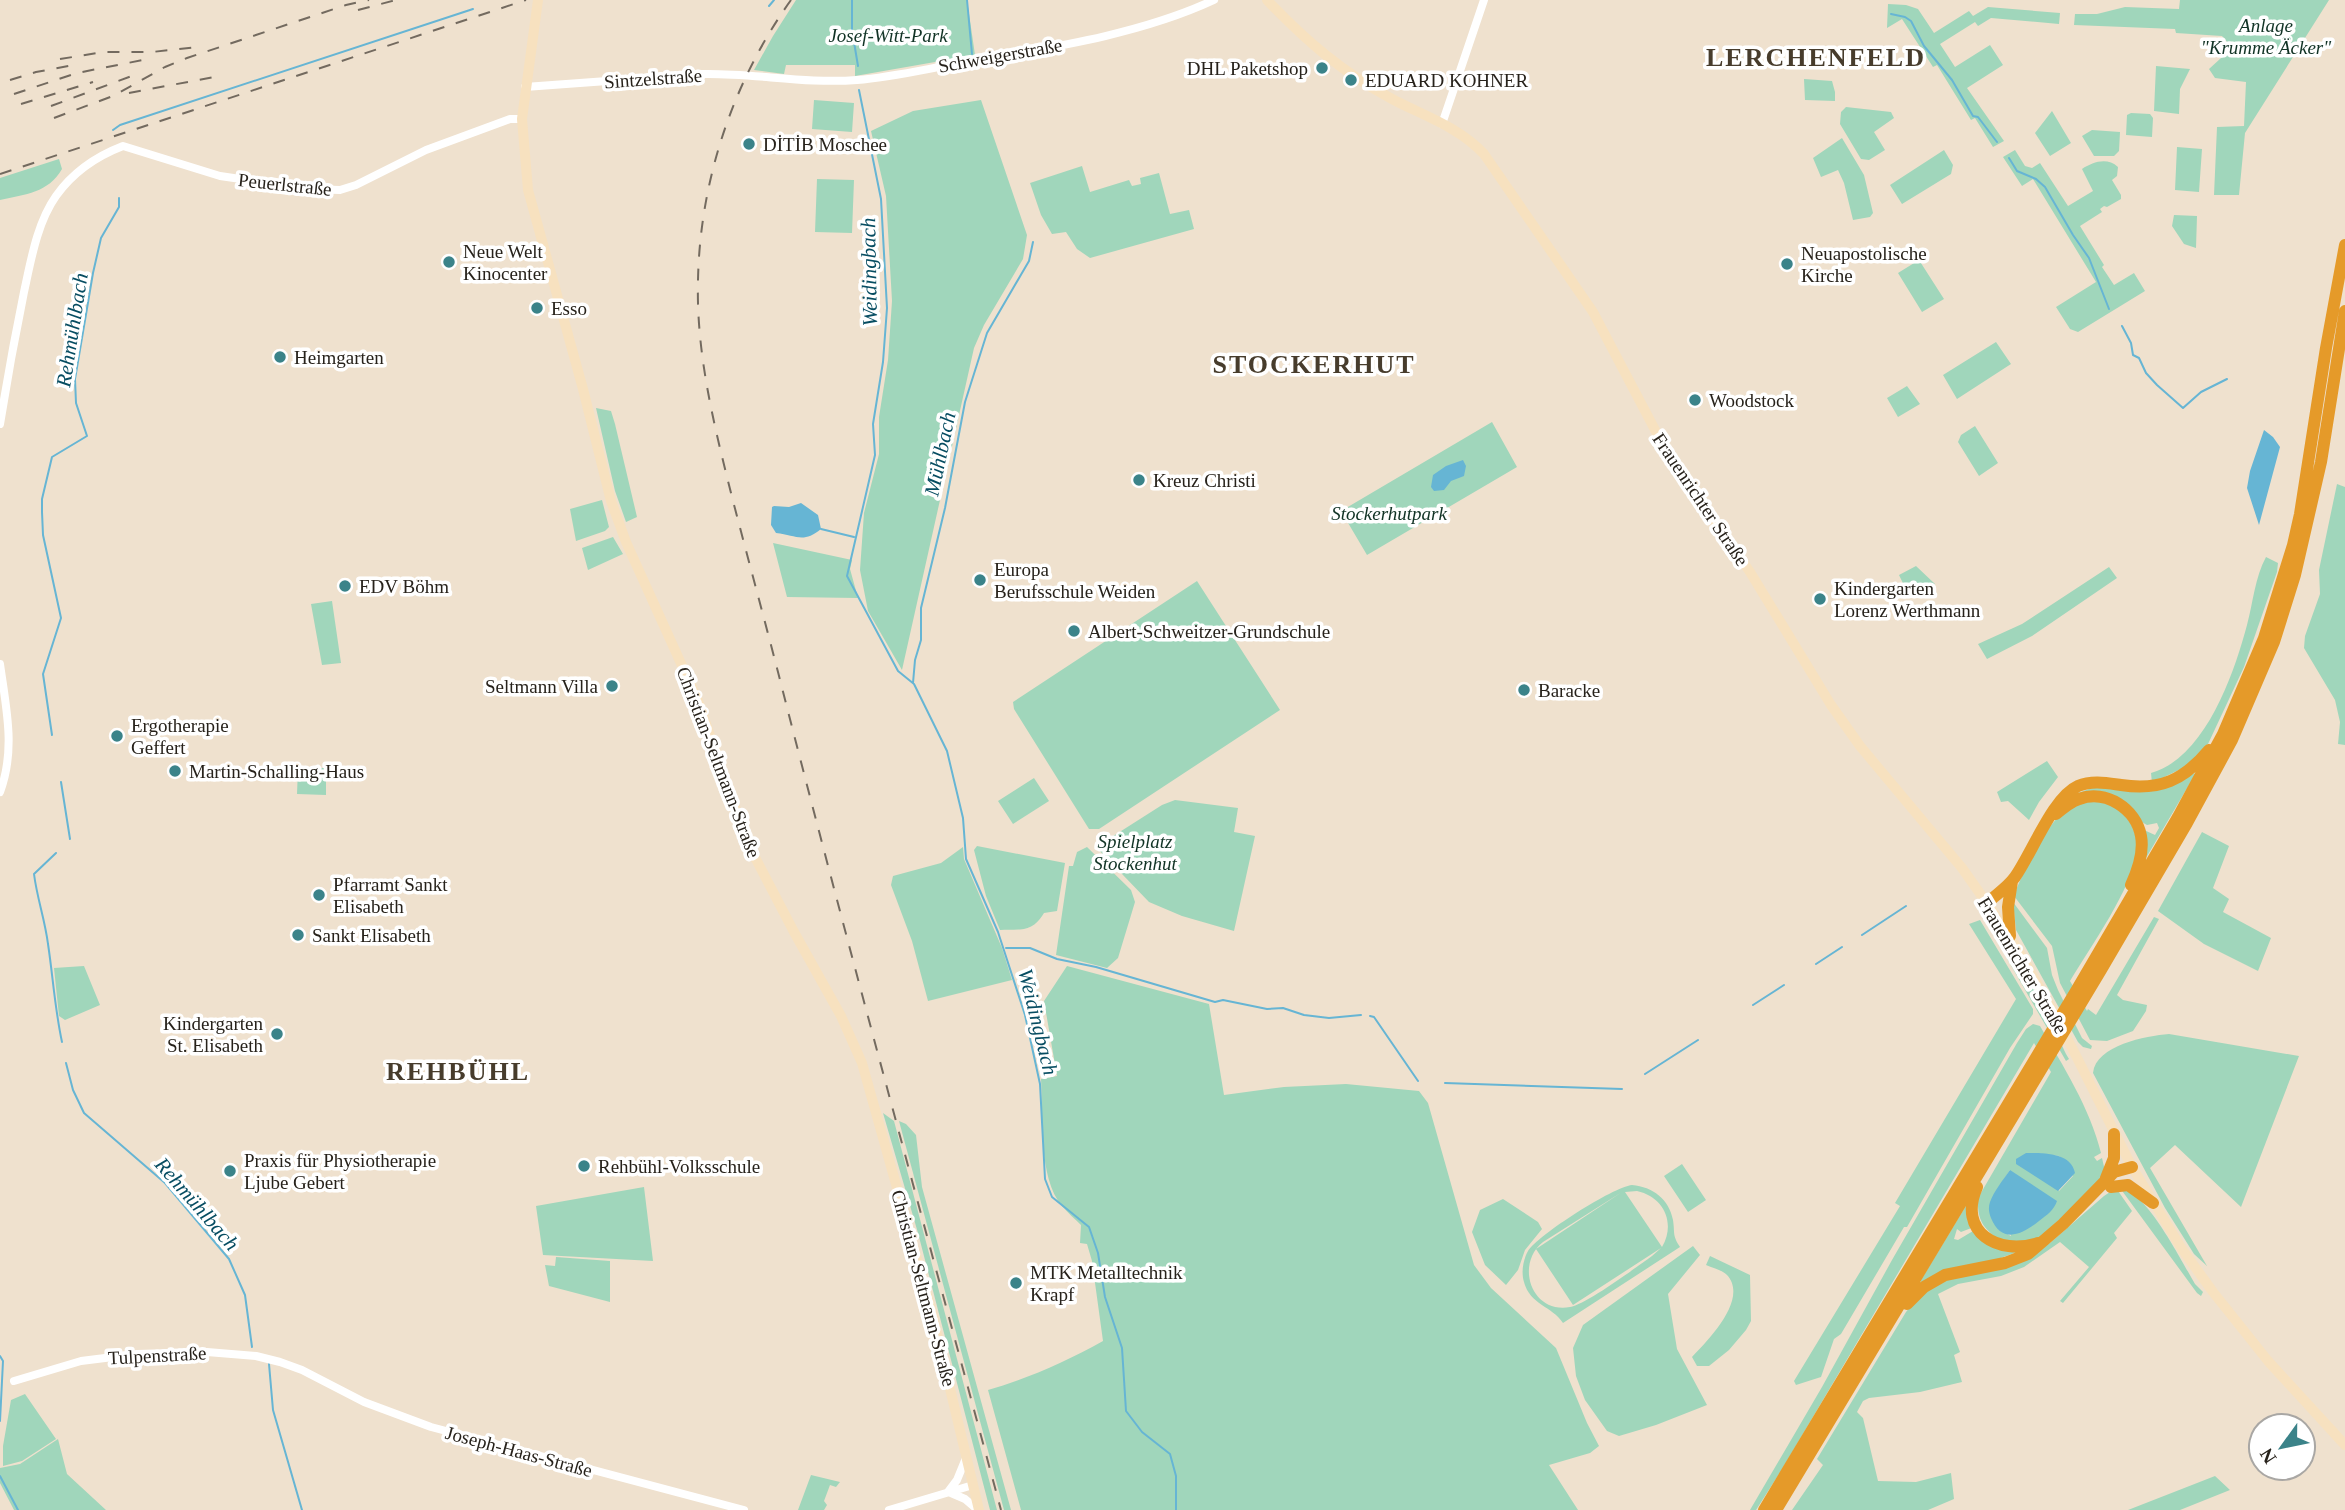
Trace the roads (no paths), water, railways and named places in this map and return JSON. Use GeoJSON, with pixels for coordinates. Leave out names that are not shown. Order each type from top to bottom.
{"type":"FeatureCollection","features":[{"type":"Feature","properties":{"kind":"highway"},"geometry":{"type":"LineString","coordinates":[[2109,933],[2178,817],[2223,734],[2264,638],[2300,514],[2345,245]]}},
{"type":"Feature","properties":{"kind":"highway"},"geometry":{"type":"LineString","coordinates":[[1763,1510],[2213,778],[2238,727],[2274,642],[2295,575],[2321,462],[2345,311]]}},
{"type":"Feature","properties":{"kind":"highway"},"geometry":{"type":"LineString","coordinates":[[1988,902],[2012,880],[2059,801],[2077,786],[2101,783],[2142,787],[2163,785],[2178,779],[2196,766],[2223,734]]}},
{"type":"Feature","properties":{"kind":"highway"},"geometry":{"type":"LineString","coordinates":[[2050,818],[2077,799],[2099,797],[2120,804],[2134,818],[2141,837],[2138,866],[2079,997]]}},
{"type":"Feature","properties":{"kind":"highway"},"geometry":{"type":"LineString","coordinates":[[2010,936],[2008,907],[2012,880]]}},
{"type":"Feature","properties":{"kind":"highway"},"geometry":{"type":"LineString","coordinates":[[1776,1510],[1995,1146],[2042,1056]]}},
{"type":"Feature","properties":{"kind":"highway"},"geometry":{"type":"LineString","coordinates":[[2107,1184],[2113,1165],[2114,1134]]}},
{"type":"Feature","properties":{"kind":"highway"},"geometry":{"type":"LineString","coordinates":[[1995,1146],[1972,1197],[1975,1223],[1990,1241],[2000,1246],[2020,1248],[2045,1240]]}},
{"type":"Feature","properties":{"kind":"highway"},"geometry":{"type":"LineString","coordinates":[[1891,1320],[1918,1292],[1938,1278],[1961,1270],[2014,1261],[2035,1250],[2120,1169],[2132,1167]]}},
{"type":"Feature","properties":{"kind":"highway"},"geometry":{"type":"LineString","coordinates":[[2107,1184],[2128,1185],[2153,1203]]}},
{"type":"Feature","properties":{"kind":"main road","name":"Christian-Seltmann-Straße"},"geometry":{"type":"LineString","coordinates":[[538,0],[522,119],[528,190],[611,501],[626,542],[698,701],[747,842],[841,1016],[862,1063],[931,1309],[979,1510]]}},
{"type":"Feature","properties":{"kind":"main road","name":"Frauenrichter Straße"},"geometry":{"type":"LineString","coordinates":[[1267,0],[1329,59],[1391,99],[1464,135],[1484,154],[1593,312],[1664,447],[1750,572],[1831,705],[1860,746],[1954,858],[2010,936],[2078,1060],[2132,1167],[2182,1249],[2235,1321],[2288,1385],[2345,1445]]}},
{"type":"Feature","properties":{"kind":"street","name":"Schweigerstraße"},"geometry":{"type":"LineString","coordinates":[[781,78],[855,80],[982,60],[1143,26],[1214,0]]}},
{"type":"Feature","properties":{"kind":"street"},"geometry":{"type":"LineString","coordinates":[[1442,124],[1484,0]]}},
{"type":"Feature","properties":{"kind":"street","name":"Sintzelstraße"},"geometry":{"type":"LineString","coordinates":[[525,87],[703,74],[781,78]]}},
{"type":"Feature","properties":{"kind":"street","name":"Peuerlstraße"},"geometry":{"type":"LineString","coordinates":[[0,424],[25,285],[46,214],[55,198],[78,172],[98,157],[123,146],[220,176],[340,190],[356,185],[426,150],[510,119],[522,119]]}},
{"type":"Feature","properties":{"kind":"street"},"geometry":{"type":"LineString","coordinates":[[0,664],[10,747],[7,773],[0,792]]}},
{"type":"Feature","properties":{"kind":"street","name":"Tulpenstraße"},"geometry":{"type":"LineString","coordinates":[[14,1381],[94,1358],[176,1351],[256,1356],[302,1370]]}},
{"type":"Feature","properties":{"kind":"street","name":"Joseph-Haas-Straße"},"geometry":{"type":"LineString","coordinates":[[302,1370],[364,1402],[431,1427],[744,1510]]}},
{"type":"Feature","properties":{"kind":"street"},"geometry":{"type":"LineString","coordinates":[[948,1492],[957,1480],[966,1457]]}},
{"type":"Feature","properties":{"kind":"street"},"geometry":{"type":"LineString","coordinates":[[889,1510],[973,1485]]}},
{"type":"Feature","properties":{"kind":"street"},"geometry":{"type":"LineString","coordinates":[[948,1492],[965,1499],[979,1510]]}},
{"type":"Feature","properties":{"kind":"water"},"geometry":{"type":"Polygon","coordinates":[[[2264,430],[2280,447],[2259,525],[2247,488],[2264,430]]]}},
{"type":"Feature","properties":{"kind":"water"},"geometry":{"type":"Polygon","coordinates":[[[1463,460],[1466,466],[1464,476],[1451,481],[1444,490],[1434,491],[1431,487],[1433,475],[1446,466],[1463,460]]]}},
{"type":"Feature","properties":{"kind":"water"},"geometry":{"type":"Polygon","coordinates":[[[801,503],[818,515],[821,529],[804,537],[776,533],[771,525],[772,507],[789,507],[801,503]]]}},
{"type":"Feature","properties":{"kind":"water"},"geometry":{"type":"Polygon","coordinates":[[[2026,1153],[2062,1157],[2068,1161],[2075,1173],[2058,1191],[2016,1164],[2016,1159],[2026,1153]]]}},
{"type":"Feature","properties":{"kind":"water"},"geometry":{"type":"Polygon","coordinates":[[[2010,1170],[2057,1201],[2052,1210],[2026,1230],[2007,1234],[1996,1226],[1989,1210],[1994,1194],[2010,1170]]]}},
{"type":"Feature","properties":{"kind":"waterway","name":"Weidingbach"},"geometry":{"type":"LineString","coordinates":[[769,6],[774,0]]}},
{"type":"Feature","properties":{"kind":"waterway","name":"Weidingbach"},"geometry":{"type":"LineString","coordinates":[[852,0],[852,30],[858,66]]}},
{"type":"Feature","properties":{"kind":"waterway","name":"Mühlbach"},"geometry":{"type":"LineString","coordinates":[[967,0],[972,54]]}},
{"type":"Feature","properties":{"kind":"waterway","name":"Rehmühlbach"},"geometry":{"type":"LineString","coordinates":[[113,130],[120,125],[473,9]]}},
{"type":"Feature","properties":{"kind":"waterway"},"geometry":{"type":"LineString","coordinates":[[1891,14],[1911,21],[1924,46],[1952,80],[1973,116],[1978,117],[1997,142]]}},
{"type":"Feature","properties":{"kind":"waterway","name":"Weidingbach"},"geometry":{"type":"LineString","coordinates":[[859,90],[881,199],[887,308],[883,362],[873,424],[875,455],[847,576],[898,671],[914,684],[947,751],[963,818],[966,859],[998,932],[1025,1015],[1040,1084],[1045,1179],[1052,1197],[1089,1227],[1098,1253],[1105,1297],[1122,1348],[1126,1411],[1142,1432],[1170,1454],[1176,1476],[1176,1510]]}},
{"type":"Feature","properties":{"kind":"waterway"},"geometry":{"type":"LineString","coordinates":[[2009,158],[2017,171],[2036,179],[2045,187],[2089,258],[2109,309]]}},
{"type":"Feature","properties":{"kind":"waterway","name":"Rehmühlbach"},"geometry":{"type":"LineString","coordinates":[[52,735],[43,674],[61,618],[43,535],[42,499],[52,457],[87,436],[76,403],[75,379],[101,238],[119,207],[119,198]]}},
{"type":"Feature","properties":{"kind":"waterway","name":"Mühlbach"},"geometry":{"type":"LineString","coordinates":[[913,683],[915,660],[921,640],[921,608],[945,508],[965,402],[987,333],[1029,261],[1033,242]]}},
{"type":"Feature","properties":{"kind":"waterway"},"geometry":{"type":"LineString","coordinates":[[2122,326],[2131,343],[2133,355],[2139,358],[2146,373],[2183,408],[2201,392],[2227,379]]}},
{"type":"Feature","properties":{"kind":"waterway","name":"Weidingbach"},"geometry":{"type":"LineString","coordinates":[[821,529],[854,537]]}},
{"type":"Feature","properties":{"kind":"waterway","name":"Rehmühlbach"},"geometry":{"type":"LineString","coordinates":[[61,782],[70,839]]}},
{"type":"Feature","properties":{"kind":"waterway","name":"Rehmühlbach"},"geometry":{"type":"LineString","coordinates":[[56,853],[34,874],[47,935],[62,1042]]}},
{"type":"Feature","properties":{"kind":"waterway"},"geometry":{"type":"LineString","coordinates":[[1862,935],[1906,906]]}},
{"type":"Feature","properties":{"kind":"waterway"},"geometry":{"type":"LineString","coordinates":[[1816,964],[1842,947]]}},
{"type":"Feature","properties":{"kind":"waterway"},"geometry":{"type":"LineString","coordinates":[[1006,948],[1030,948],[1057,959],[1096,967],[1215,1002],[1223,1000],[1267,1009],[1283,1008],[1304,1015],[1329,1018],[1361,1015]]}},
{"type":"Feature","properties":{"kind":"waterway"},"geometry":{"type":"LineString","coordinates":[[1753,1005],[1784,985]]}},
{"type":"Feature","properties":{"kind":"waterway"},"geometry":{"type":"LineString","coordinates":[[1370,1016],[1374,1017],[1418,1081]]}},
{"type":"Feature","properties":{"kind":"waterway"},"geometry":{"type":"LineString","coordinates":[[1645,1074],[1698,1040]]}},
{"type":"Feature","properties":{"kind":"waterway","name":"Rehmühlbach"},"geometry":{"type":"LineString","coordinates":[[66,1063],[73,1090],[84,1113],[165,1183],[229,1259],[245,1295],[252,1347]]}},
{"type":"Feature","properties":{"kind":"waterway"},"geometry":{"type":"LineString","coordinates":[[1445,1083],[1622,1089]]}},
{"type":"Feature","properties":{"kind":"waterway"},"geometry":{"type":"LineString","coordinates":[[0,1356],[3,1361],[0,1421]]}},
{"type":"Feature","properties":{"kind":"waterway","name":"Rehmühlbach"},"geometry":{"type":"LineString","coordinates":[[269,1364],[273,1410],[302,1510]]}},
{"type":"Feature","properties":{"kind":"waterway"},"geometry":{"type":"LineString","coordinates":[[0,1476],[18,1510]]}},
{"type":"Feature","properties":{"kind":"railway"},"geometry":{"type":"LineString","coordinates":[[54,118],[113,96],[187,58],[346,5],[369,0]]}},
{"type":"Feature","properties":{"kind":"railway"},"geometry":{"type":"LineString","coordinates":[[358,10],[396,0]]}},
{"type":"Feature","properties":{"kind":"railway"},"geometry":{"type":"LineString","coordinates":[[0,174],[526,0]]}},
{"type":"Feature","properties":{"kind":"railway"},"geometry":{"type":"LineString","coordinates":[[791,0],[752,64],[723,133],[713,169],[705,205],[698,280],[703,362],[732,497],[1001,1510]]}},
{"type":"Feature","properties":{"kind":"railway"},"geometry":{"type":"LineString","coordinates":[[60,59],[104,52],[152,52],[198,47]]}},
{"type":"Feature","properties":{"kind":"railway"},"geometry":{"type":"LineString","coordinates":[[14,94],[77,73],[148,59]]}},
{"type":"Feature","properties":{"kind":"railway"},"geometry":{"type":"LineString","coordinates":[[10,80],[74,65]]}},
{"type":"Feature","properties":{"kind":"railway"},"geometry":{"type":"LineString","coordinates":[[51,106],[137,74]]}},
{"type":"Feature","properties":{"kind":"railway"},"geometry":{"type":"LineString","coordinates":[[129,93],[214,77]]}},
{"type":"Feature","properties":{"kind":"railway"},"geometry":{"type":"LineString","coordinates":[[21,104],[93,82]]}},
{"type":"Feature","properties":{"kind":"place","name":"DHL Paketshop"},"geometry":{"type":"Point","coordinates":[1322,68]}},
{"type":"Feature","properties":{"kind":"place","name":"EDUARD KOHNER"},"geometry":{"type":"Point","coordinates":[1351,80]}},
{"type":"Feature","properties":{"kind":"place","name":"DİTİB Moschee"},"geometry":{"type":"Point","coordinates":[749,144]}},
{"type":"Feature","properties":{"kind":"place","name":"Neue Welt Kinocenter"},"geometry":{"type":"Point","coordinates":[449,262]}},
{"type":"Feature","properties":{"kind":"place","name":"Neuapostolische Kirche"},"geometry":{"type":"Point","coordinates":[1787,264]}},
{"type":"Feature","properties":{"kind":"place","name":"Esso"},"geometry":{"type":"Point","coordinates":[537,308]}},
{"type":"Feature","properties":{"kind":"place","name":"Heimgarten"},"geometry":{"type":"Point","coordinates":[280,357]}},
{"type":"Feature","properties":{"kind":"place","name":"Woodstock"},"geometry":{"type":"Point","coordinates":[1695,400]}},
{"type":"Feature","properties":{"kind":"place","name":"Kreuz Christi"},"geometry":{"type":"Point","coordinates":[1139,480]}},
{"type":"Feature","properties":{"kind":"place","name":"Europa Berufsschule Weiden"},"geometry":{"type":"Point","coordinates":[980,580]}},
{"type":"Feature","properties":{"kind":"place","name":"EDV Böhm"},"geometry":{"type":"Point","coordinates":[345,586]}},
{"type":"Feature","properties":{"kind":"place","name":"Kindergarten Lorenz Werthmann"},"geometry":{"type":"Point","coordinates":[1820,599]}},
{"type":"Feature","properties":{"kind":"place","name":"Albert-Schweitzer-Grundschule"},"geometry":{"type":"Point","coordinates":[1074,631]}},
{"type":"Feature","properties":{"kind":"place","name":"Seltmann Villa"},"geometry":{"type":"Point","coordinates":[612,686]}},
{"type":"Feature","properties":{"kind":"place","name":"Baracke"},"geometry":{"type":"Point","coordinates":[1524,690]}},
{"type":"Feature","properties":{"kind":"place","name":"Ergotherapie Geffert"},"geometry":{"type":"Point","coordinates":[117,736]}},
{"type":"Feature","properties":{"kind":"place","name":"Martin-Schalling-Haus"},"geometry":{"type":"Point","coordinates":[175,771]}},
{"type":"Feature","properties":{"kind":"place","name":"Pfarramt Sankt Elisabeth"},"geometry":{"type":"Point","coordinates":[319,895]}},
{"type":"Feature","properties":{"kind":"place","name":"Sankt Elisabeth"},"geometry":{"type":"Point","coordinates":[298,935]}},
{"type":"Feature","properties":{"kind":"place","name":"Kindergarten St. Elisabeth"},"geometry":{"type":"Point","coordinates":[277,1034]}},
{"type":"Feature","properties":{"kind":"place","name":"Rehbühl-Volksschule"},"geometry":{"type":"Point","coordinates":[584,1166]}},
{"type":"Feature","properties":{"kind":"place","name":"Praxis für Physiotherapie Ljube Gebert"},"geometry":{"type":"Point","coordinates":[230,1171]}},
{"type":"Feature","properties":{"kind":"place","name":"MTK Metalltechnik Krapf"},"geometry":{"type":"Point","coordinates":[1016,1283]}},
{"type":"Feature","properties":{"kind":"district","name":"LERCHENFELD"},"geometry":{"type":"Point","coordinates":[1816,57]}},
{"type":"Feature","properties":{"kind":"district","name":"STOCKERHUT"},"geometry":{"type":"Point","coordinates":[1314,364]}},
{"type":"Feature","properties":{"kind":"district","name":"REHBÜHL"},"geometry":{"type":"Point","coordinates":[458,1071]}},
{"type":"Feature","properties":{"kind":"park label","name":"Josef-Witt-Park"},"geometry":{"type":"Point","coordinates":[888,35]}},
{"type":"Feature","properties":{"kind":"park label","name":"Anlage \"Krumme Äcker\""},"geometry":{"type":"Point","coordinates":[2266,36]}},
{"type":"Feature","properties":{"kind":"park label","name":"Stockerhutpark"},"geometry":{"type":"Point","coordinates":[1389,513]}},
{"type":"Feature","properties":{"kind":"park label","name":"Spielplatz Stockenhut"},"geometry":{"type":"Point","coordinates":[1135,852]}}]}
